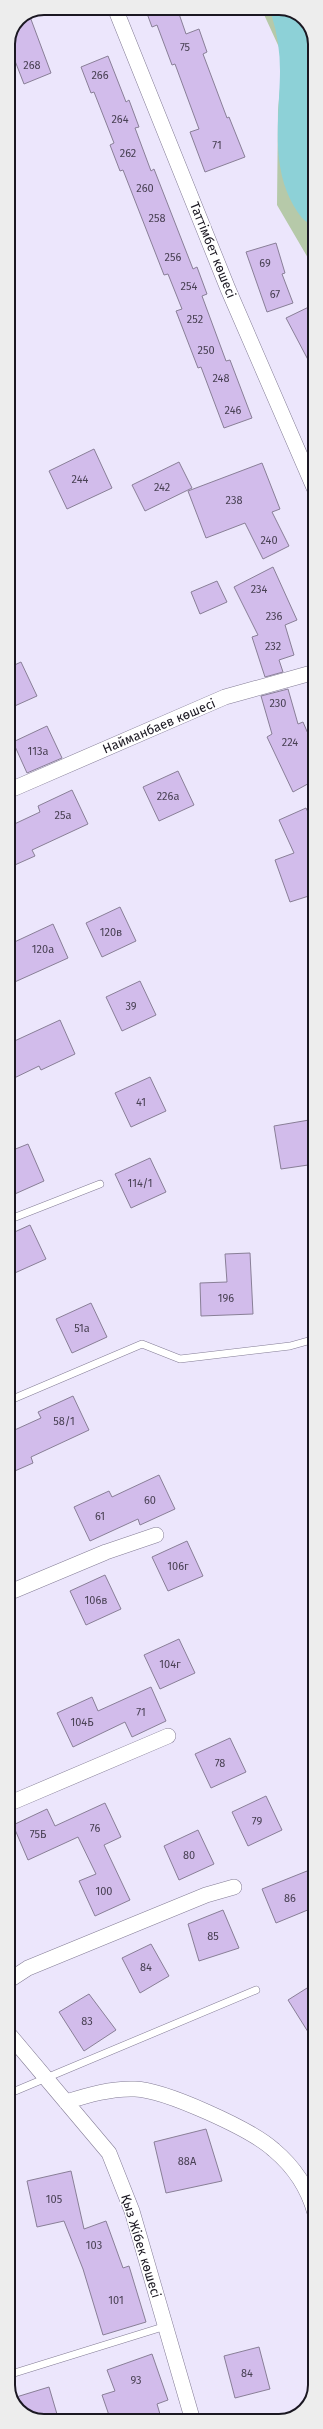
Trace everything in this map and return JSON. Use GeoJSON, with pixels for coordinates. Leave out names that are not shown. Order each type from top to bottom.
{"type":"FeatureCollection","features":[{"type":"Feature","properties":{"kind":"street","name":"Таттімбет көшесі"},"geometry":{"type":"LineString","coordinates":[[118,15],[228,289],[308,474]]}},
{"type":"Feature","properties":{"kind":"street","name":"Найманбаев көшесі"},"geometry":{"type":"LineString","coordinates":[[15,788],[225,697],[308,674]]}},
{"type":"Feature","properties":{"kind":"street"},"geometry":{"type":"LineString","coordinates":[[15,1590],[106,1552],[156,1536]]}},
{"type":"Feature","properties":{"kind":"street"},"geometry":{"type":"LineString","coordinates":[[15,1801],[168,1736]]}},
{"type":"Feature","properties":{"kind":"street"},"geometry":{"type":"LineString","coordinates":[[15,1976],[28,1968],[206,1895],[234,1887]]}},
{"type":"Feature","properties":{"kind":"street","name":"Қыз Жібек көшесі"},"geometry":{"type":"LineString","coordinates":[[15,2041],[108,2153],[132,2211],[191,2414]]}},
{"type":"Feature","properties":{"kind":"street"},"geometry":{"type":"LineString","coordinates":[[66,2102],[95,2094],[136,2089],[176,2100],[233,2124],[274,2149],[302,2181],[308,2196]]}},
{"type":"Feature","properties":{"kind":"lane"},"geometry":{"type":"LineString","coordinates":[[15,1217],[100,1184]]}},
{"type":"Feature","properties":{"kind":"lane"},"geometry":{"type":"LineString","coordinates":[[15,1398],[142,1344],[180,1359],[290,1346],[308,1341]]}},
{"type":"Feature","properties":{"kind":"lane"},"geometry":{"type":"LineString","coordinates":[[15,2091],[256,1990]]}},
{"type":"Feature","properties":{"kind":"lane"},"geometry":{"type":"LineString","coordinates":[[15,2373],[166,2326]]}},
{"type":"Feature","properties":{"kind":"green space"},"geometry":{"type":"Polygon","coordinates":[[[264,15],[281,15],[290,17],[301,25],[308,40],[308,258],[277,205],[278,110],[283,56],[264,15]]]}},
{"type":"Feature","properties":{"kind":"building"},"geometry":{"type":"Polygon","coordinates":[[[148,15],[179,15],[186,34],[199,29],[207,52],[203,54],[227,118],[229,117],[245,157],[205,172],[190,132],[199,129],[175,64],[172,65],[157,25],[152,27],[148,15]]]}},
{"type":"Feature","properties":{"kind":"building"},"geometry":{"type":"Polygon","coordinates":[[[31,18],[51,73],[24,84],[15,61],[15,44],[17,33],[20,28],[31,18]]]}},
{"type":"Feature","properties":{"kind":"building"},"geometry":{"type":"Polygon","coordinates":[[[108,56],[126,102],[129,100],[139,127],[135,128],[151,171],[154,169],[193,269],[197,267],[207,294],[202,296],[226,361],[230,360],[252,418],[224,428],[201,367],[198,368],[176,311],[182,309],[168,274],[164,275],[123,170],[120,171],[110,145],[114,143],[94,92],[91,93],[81,67],[108,56]]]}},
{"type":"Feature","properties":{"kind":"building"},"geometry":{"type":"Polygon","coordinates":[[[276,243],[285,273],[282,274],[293,303],[267,312],[246,252],[276,243]]]}},
{"type":"Feature","properties":{"kind":"building"},"geometry":{"type":"Polygon","coordinates":[[[308,307],[308,360],[286,318],[308,307]]]}},
{"type":"Feature","properties":{"kind":"building"},"geometry":{"type":"Polygon","coordinates":[[[94,449],[112,488],[67,509],[49,471],[94,449]]]}},
{"type":"Feature","properties":{"kind":"building"},"geometry":{"type":"Polygon","coordinates":[[[179,462],[192,488],[145,511],[132,485],[179,462]]]}},
{"type":"Feature","properties":{"kind":"building"},"geometry":{"type":"Polygon","coordinates":[[[262,463],[280,509],[272,512],[289,546],[263,559],[245,523],[206,538],[188,491],[262,463]]]}},
{"type":"Feature","properties":{"kind":"building"},"geometry":{"type":"Polygon","coordinates":[[[273,567],[297,620],[285,625],[294,655],[279,660],[283,672],[265,677],[252,637],[258,635],[234,587],[273,567]]]}},
{"type":"Feature","properties":{"kind":"building"},"geometry":{"type":"Polygon","coordinates":[[[217,581],[227,602],[200,614],[191,592],[217,581]]]}},
{"type":"Feature","properties":{"kind":"building"},"geometry":{"type":"Polygon","coordinates":[[[21,662],[37,696],[15,706],[15,665],[21,662]]]}},
{"type":"Feature","properties":{"kind":"building"},"geometry":{"type":"Polygon","coordinates":[[[288,689],[298,724],[303,722],[308,734],[308,784],[293,792],[267,737],[272,734],[261,696],[288,689]]]}},
{"type":"Feature","properties":{"kind":"building"},"geometry":{"type":"Polygon","coordinates":[[[47,726],[62,758],[27,773],[15,746],[15,741],[47,726]]]}},
{"type":"Feature","properties":{"kind":"building"},"geometry":{"type":"Polygon","coordinates":[[[178,771],[194,805],[159,821],[143,787],[178,771]]]}},
{"type":"Feature","properties":{"kind":"building"},"geometry":{"type":"Polygon","coordinates":[[[72,790],[88,824],[32,850],[35,856],[15,865],[15,824],[40,812],[38,806],[72,790]]]}},
{"type":"Feature","properties":{"kind":"building"},"geometry":{"type":"Polygon","coordinates":[[[306,808],[308,812],[308,896],[290,902],[275,860],[294,853],[279,820],[306,808]]]}},
{"type":"Feature","properties":{"kind":"building"},"geometry":{"type":"Polygon","coordinates":[[[120,907],[136,941],[102,957],[86,923],[120,907]]]}},
{"type":"Feature","properties":{"kind":"building"},"geometry":{"type":"Polygon","coordinates":[[[53,924],[68,958],[15,982],[15,942],[53,924]]]}},
{"type":"Feature","properties":{"kind":"building"},"geometry":{"type":"Polygon","coordinates":[[[140,981],[156,1015],[122,1031],[106,997],[140,981]]]}},
{"type":"Feature","properties":{"kind":"building"},"geometry":{"type":"Polygon","coordinates":[[[60,1020],[75,1054],[41,1070],[39,1066],[15,1078],[15,1041],[60,1020]]]}},
{"type":"Feature","properties":{"kind":"building"},"geometry":{"type":"Polygon","coordinates":[[[150,1077],[166,1111],[131,1127],[115,1093],[150,1077]]]}},
{"type":"Feature","properties":{"kind":"building"},"geometry":{"type":"Polygon","coordinates":[[[308,1120],[308,1165],[281,1169],[274,1126],[308,1120]]]}},
{"type":"Feature","properties":{"kind":"building"},"geometry":{"type":"Polygon","coordinates":[[[28,1144],[44,1181],[15,1194],[15,1149],[28,1144]]]}},
{"type":"Feature","properties":{"kind":"building"},"geometry":{"type":"Polygon","coordinates":[[[150,1158],[166,1192],[131,1208],[115,1174],[150,1158]]]}},
{"type":"Feature","properties":{"kind":"building"},"geometry":{"type":"Polygon","coordinates":[[[30,1225],[46,1259],[15,1273],[15,1232],[30,1225]]]}},
{"type":"Feature","properties":{"kind":"building"},"geometry":{"type":"Polygon","coordinates":[[[250,1253],[253,1314],[201,1316],[200,1283],[227,1282],[225,1254],[250,1253]]]}},
{"type":"Feature","properties":{"kind":"building"},"geometry":{"type":"Polygon","coordinates":[[[91,1303],[107,1337],[72,1353],[56,1319],[91,1303]]]}},
{"type":"Feature","properties":{"kind":"building"},"geometry":{"type":"Polygon","coordinates":[[[73,1396],[89,1430],[31,1457],[33,1463],[15,1471],[15,1430],[41,1418],[38,1412],[73,1396]]]}},
{"type":"Feature","properties":{"kind":"building"},"geometry":{"type":"Polygon","coordinates":[[[159,1475],[175,1509],[140,1525],[138,1519],[90,1541],[74,1507],[109,1491],[112,1497],[159,1475]]]}},
{"type":"Feature","properties":{"kind":"building"},"geometry":{"type":"Polygon","coordinates":[[[187,1541],[203,1576],[168,1591],[152,1557],[187,1541]]]}},
{"type":"Feature","properties":{"kind":"building"},"geometry":{"type":"Polygon","coordinates":[[[105,1575],[121,1609],[86,1625],[70,1591],[105,1575]]]}},
{"type":"Feature","properties":{"kind":"building"},"geometry":{"type":"Polygon","coordinates":[[[179,1639],[195,1673],[160,1689],[144,1655],[179,1639]]]}},
{"type":"Feature","properties":{"kind":"building"},"geometry":{"type":"Polygon","coordinates":[[[151,1687],[166,1721],[132,1737],[125,1722],[73,1747],[57,1713],[92,1697],[98,1711],[151,1687]]]}},
{"type":"Feature","properties":{"kind":"building"},"geometry":{"type":"Polygon","coordinates":[[[230,1738],[246,1772],[211,1788],[195,1754],[230,1738]]]}},
{"type":"Feature","properties":{"kind":"building"},"geometry":{"type":"Polygon","coordinates":[[[266,1796],[282,1830],[248,1846],[232,1812],[266,1796]]]}},
{"type":"Feature","properties":{"kind":"building"},"geometry":{"type":"Polygon","coordinates":[[[105,1803],[121,1837],[104,1845],[130,1900],[95,1916],[79,1881],[96,1874],[78,1837],[28,1860],[15,1830],[15,1824],[47,1809],[55,1826],[105,1803]]]}},
{"type":"Feature","properties":{"kind":"building"},"geometry":{"type":"Polygon","coordinates":[[[198,1830],[214,1864],[179,1880],[164,1846],[198,1830]]]}},
{"type":"Feature","properties":{"kind":"building"},"geometry":{"type":"Polygon","coordinates":[[[307,1871],[308,1910],[276,1923],[262,1889],[307,1871]]]}},
{"type":"Feature","properties":{"kind":"building"},"geometry":{"type":"Polygon","coordinates":[[[223,1910],[239,1948],[199,1961],[188,1924],[223,1910]]]}},
{"type":"Feature","properties":{"kind":"building"},"geometry":{"type":"Polygon","coordinates":[[[151,1944],[169,1976],[140,1993],[122,1958],[151,1944]]]}},
{"type":"Feature","properties":{"kind":"building"},"geometry":{"type":"Polygon","coordinates":[[[308,1987],[308,2032],[288,2000],[308,1987]]]}},
{"type":"Feature","properties":{"kind":"building"},"geometry":{"type":"Polygon","coordinates":[[[89,1994],[116,2030],[84,2051],[59,2012],[89,1994]]]}},
{"type":"Feature","properties":{"kind":"building"},"geometry":{"type":"Polygon","coordinates":[[[206,2129],[222,2181],[166,2193],[154,2142],[206,2129]]]}},
{"type":"Feature","properties":{"kind":"building"},"geometry":{"type":"Polygon","coordinates":[[[71,2171],[84,2229],[106,2221],[123,2268],[129,2266],[146,2322],[103,2335],[83,2269],[64,2221],[37,2227],[27,2181],[71,2171]]]}},
{"type":"Feature","properties":{"kind":"building"},"geometry":{"type":"Polygon","coordinates":[[[259,2347],[270,2389],[235,2398],[224,2356],[259,2347]]]}},
{"type":"Feature","properties":{"kind":"building"},"geometry":{"type":"Polygon","coordinates":[[[152,2354],[168,2400],[157,2404],[160,2414],[109,2414],[102,2395],[115,2391],[107,2370],[152,2354]]]}},
{"type":"Feature","properties":{"kind":"building"},"geometry":{"type":"Polygon","coordinates":[[[49,2387],[57,2414],[42,2414],[31,2411],[20,2401],[18,2397],[49,2387]]]}},
{"type":"Feature","properties":{"kind":"waterway"},"geometry":{"type":"LineString","coordinates":[[289,17],[293,33],[297,71],[295,123],[296,159],[300,176],[308,195]]}}]}
